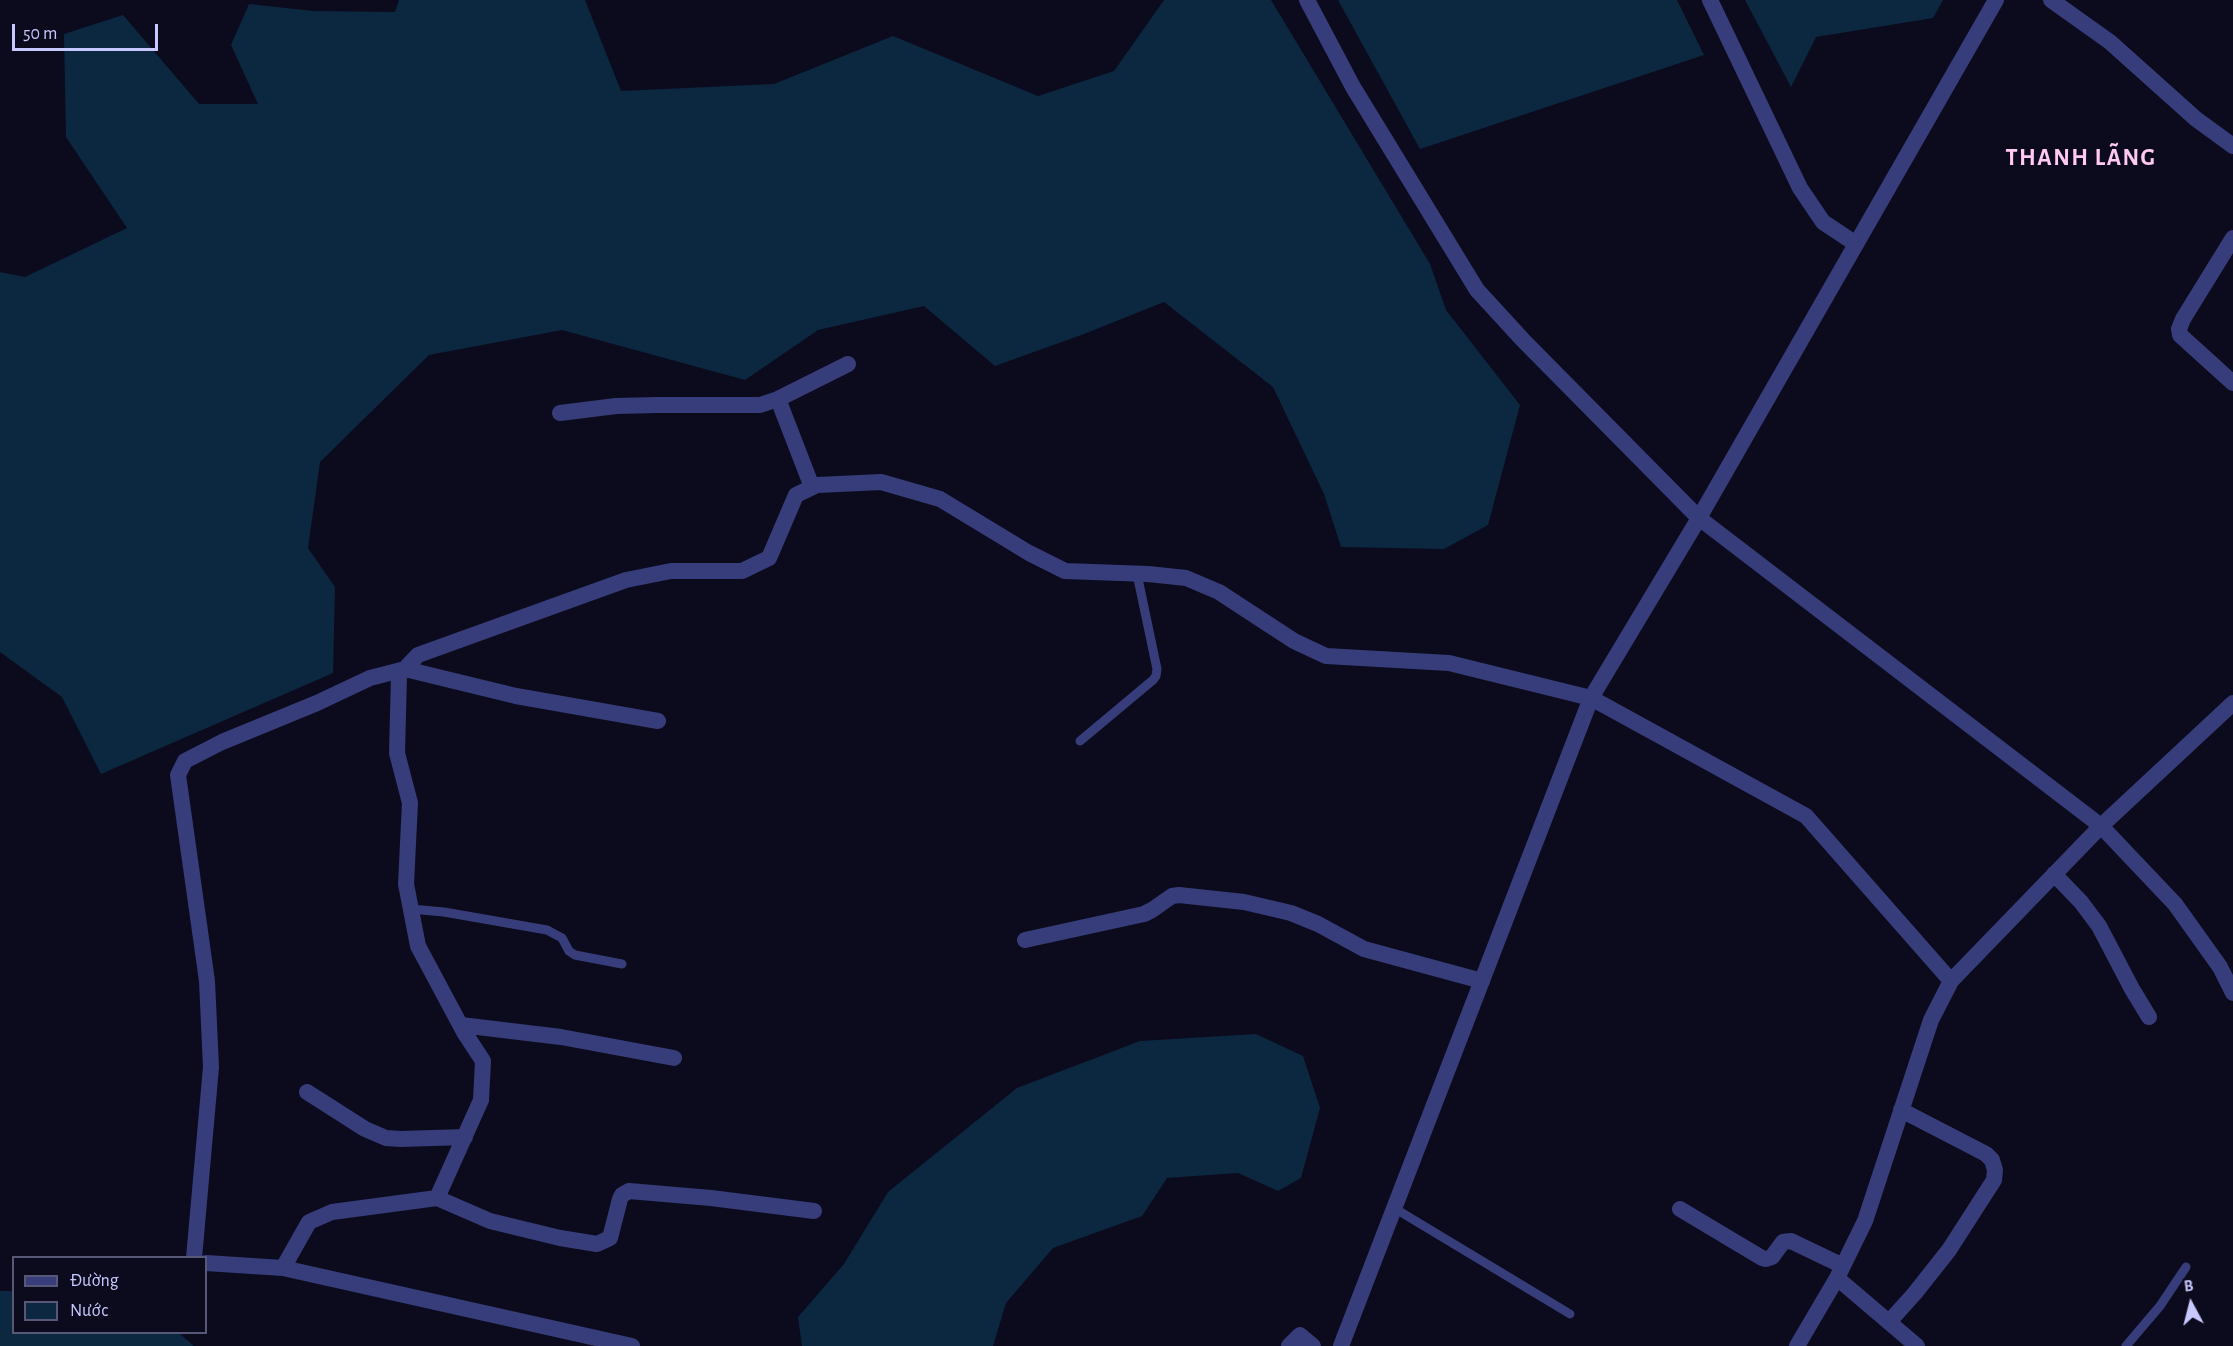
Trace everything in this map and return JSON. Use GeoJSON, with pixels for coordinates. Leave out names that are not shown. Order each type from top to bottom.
{"type":"FeatureCollection","features":[{"type":"Feature","properties":{"kind":"street"},"geometry":{"type":"LineString","coordinates":[[1307,0],[1353,87],[1477,290],[1522,339],[1699,518],[2101,826],[2175,904],[2220,967],[2233,992]]}},
{"type":"Feature","properties":{"kind":"street"},"geometry":{"type":"LineString","coordinates":[[1710,0],[1800,188],[1823,222],[1856,244]]}},
{"type":"Feature","properties":{"kind":"street"},"geometry":{"type":"LineString","coordinates":[[1341,1346],[1591,698],[1699,518],[1996,0]]}},
{"type":"Feature","properties":{"kind":"street"},"geometry":{"type":"LineString","coordinates":[[2051,0],[2110,42],[2196,119],[2233,146]]}},
{"type":"Feature","properties":{"kind":"street"},"geometry":{"type":"LineString","coordinates":[[2233,238],[2179,329],[2180,335],[2233,383]]}},
{"type":"Feature","properties":{"kind":"street"},"geometry":{"type":"LineString","coordinates":[[560,413],[615,406],[760,405],[778,399],[848,364]]}},
{"type":"Feature","properties":{"kind":"street"},"geometry":{"type":"LineString","coordinates":[[778,399],[812,488]]}},
{"type":"Feature","properties":{"kind":"street"},"geometry":{"type":"LineString","coordinates":[[437,1198],[481,1100],[483,1061],[418,946],[406,884],[410,803],[398,753],[399,675],[418,655],[626,580],[671,571],[742,571],[768,558],[796,495],[817,485],[881,482],[940,499],[1029,553],[1065,571],[1186,578],[1219,592],[1294,641],[1326,656],[1449,663],[1591,698],[1806,816],[1951,981]]}},
{"type":"Feature","properties":{"kind":"street"},"geometry":{"type":"LineString","coordinates":[[194,1256],[211,1067],[207,981],[178,776],[185,761],[198,753],[370,678],[405,669],[516,696],[658,721]]}},
{"type":"Feature","properties":{"kind":"street"},"geometry":{"type":"LineString","coordinates":[[1797,1346],[1840,1272],[1865,1221],[1930,1020],[1951,981],[2101,826],[2233,703]]}},
{"type":"Feature","properties":{"kind":"street"},"geometry":{"type":"LineString","coordinates":[[2054,874],[2081,902],[2099,926],[2132,989],[2150,1017]]}},
{"type":"Feature","properties":{"kind":"street"},"geometry":{"type":"LineString","coordinates":[[1025,940],[1144,914],[1172,896],[1179,895],[1244,902],[1291,913],[1318,924],[1364,949],[1482,981]]}},
{"type":"Feature","properties":{"kind":"street"},"geometry":{"type":"LineString","coordinates":[[461,1025],[561,1037],[674,1058]]}},
{"type":"Feature","properties":{"kind":"street"},"geometry":{"type":"LineString","coordinates":[[307,1092],[380,1136],[401,1139],[465,1137]]}},
{"type":"Feature","properties":{"kind":"street"},"geometry":{"type":"LineString","coordinates":[[1889,1322],[1949,1250],[1994,1180],[1995,1170],[1992,1160],[1986,1154],[1901,1110]]}},
{"type":"Feature","properties":{"kind":"street"},"geometry":{"type":"LineString","coordinates":[[283,1268],[309,1222],[324,1215],[437,1198],[490,1221],[560,1238],[597,1244],[610,1238],[620,1199],[629,1191],[711,1198],[814,1211]]}},
{"type":"Feature","properties":{"kind":"street"},"geometry":{"type":"LineString","coordinates":[[1680,1209],[1762,1258],[1772,1257],[1783,1242],[1791,1241],[1840,1272],[1889,1322],[1917,1346]]}},
{"type":"Feature","properties":{"kind":"street"},"geometry":{"type":"LineString","coordinates":[[207,1263],[283,1268],[600,1342],[632,1346]]}},
{"type":"Feature","properties":{"kind":"street"},"geometry":{"type":"LineString","coordinates":[[1289,1346],[1300,1335],[1313,1346]]}},
{"type":"Feature","properties":{"kind":"lane"},"geometry":{"type":"LineString","coordinates":[[1080,741],[1156,676],[1157,669],[1137,574]]}},
{"type":"Feature","properties":{"kind":"lane"},"geometry":{"type":"LineString","coordinates":[[410,909],[444,912],[547,930],[561,938],[569,951],[575,955],[622,964]]}},
{"type":"Feature","properties":{"kind":"lane"},"geometry":{"type":"LineString","coordinates":[[1394,1208],[1570,1314]]}},
{"type":"Feature","properties":{"kind":"lane"},"geometry":{"type":"LineString","coordinates":[[2126,1346],[2160,1306],[2186,1267]]}},
{"type":"Feature","properties":{"kind":"water"},"geometry":{"type":"Polygon","coordinates":[[[399,0],[585,0],[621,91],[774,84],[893,36],[1038,96],[1114,71],[1164,0],[1271,0],[1430,264],[1446,310],[1520,405],[1488,525],[1444,549],[1341,547],[1324,494],[1273,387],[1164,302],[995,366],[924,306],[818,330],[745,380],[562,330],[429,355],[320,462],[308,548],[335,587],[333,673],[101,774],[62,697],[0,652],[0,272],[25,277],[127,228],[66,137],[64,34],[123,15],[199,104],[258,104],[231,45],[249,4],[313,11],[395,12],[399,0]]]}},
{"type":"Feature","properties":{"kind":"water"},"geometry":{"type":"Polygon","coordinates":[[[1338,0],[1677,0],[1704,55],[1420,149],[1338,0]]]}},
{"type":"Feature","properties":{"kind":"water"},"geometry":{"type":"Polygon","coordinates":[[[1745,0],[1943,0],[1933,18],[1816,37],[1791,87],[1745,0]]]}},
{"type":"Feature","properties":{"kind":"water"},"geometry":{"type":"Polygon","coordinates":[[[1256,1034],[1303,1056],[1320,1108],[1301,1178],[1278,1191],[1238,1173],[1167,1178],[1142,1216],[1053,1248],[1006,1303],[993,1346],[802,1346],[798,1317],[844,1264],[888,1192],[1017,1088],[1140,1041],[1256,1034]]]}},
{"type":"Feature","properties":{"kind":"water"},"geometry":{"type":"Polygon","coordinates":[[[0,1291],[12,1291],[12,1334],[180,1334],[194,1346],[0,1346],[0,1291]]]}},
{"type":"Feature","properties":{"kind":"district","name":"THANH LÃNG"},"geometry":{"type":"Point","coordinates":[2081,158]}}]}
